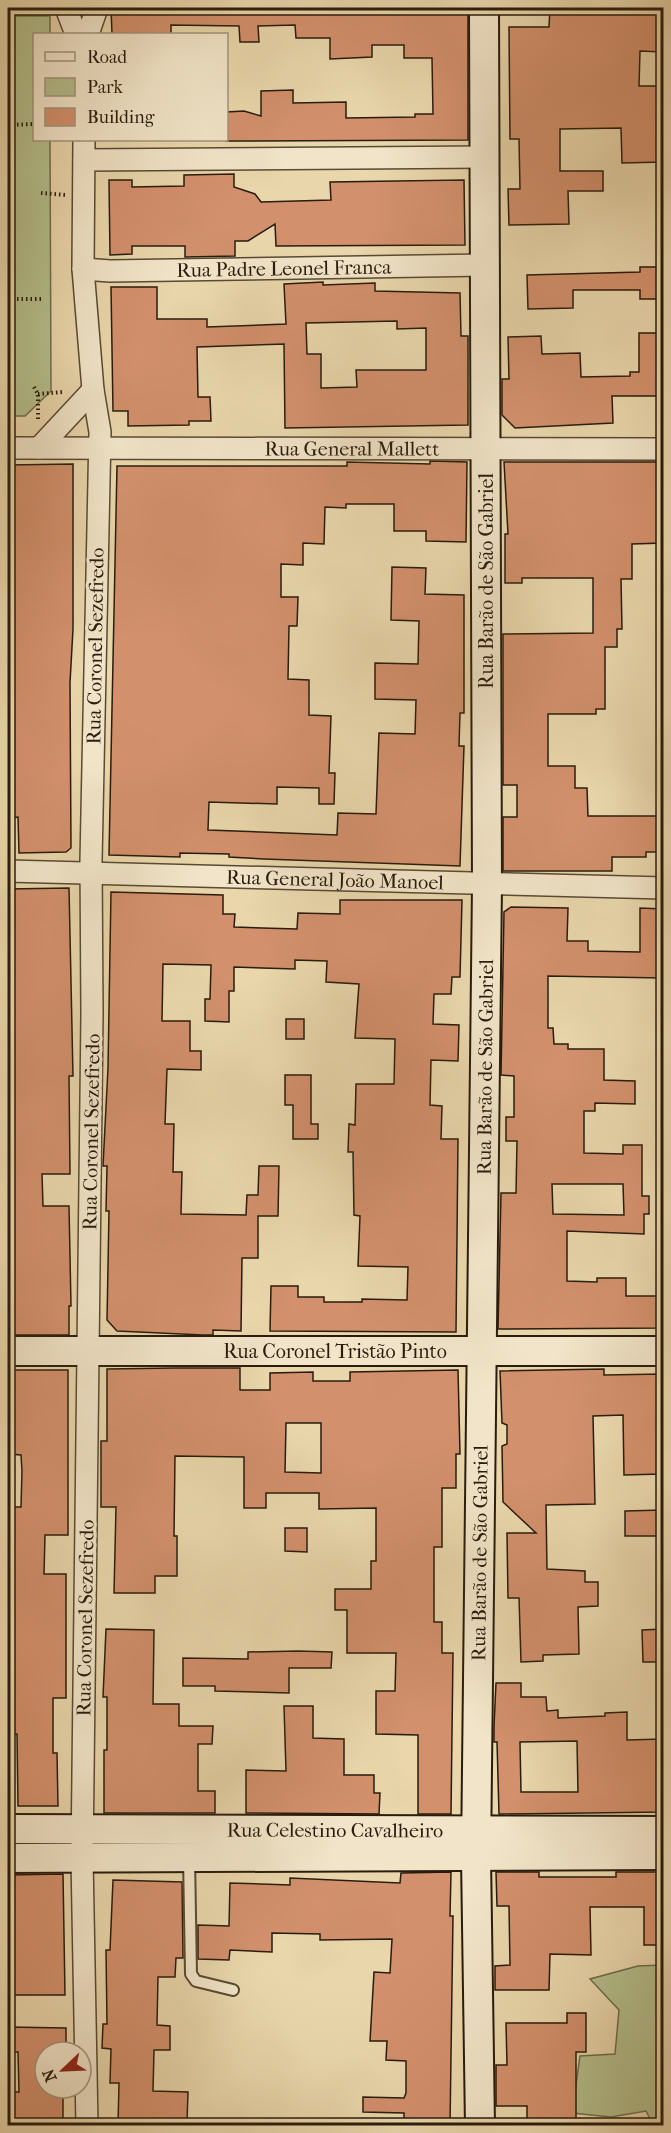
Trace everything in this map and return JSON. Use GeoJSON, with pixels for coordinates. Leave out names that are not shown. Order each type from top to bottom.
{"type":"FeatureCollection","features":[{"type":"Feature","properties":{"kind":"main road","name":"Rua Barão de São Gabriel"},"geometry":{"type":"LineString","coordinates":[[480,2126],[477,1845],[487,885],[484,8]]}},
{"type":"Feature","properties":{"kind":"main road","name":"Rua Coronel Tristão Pinto"},"geometry":{"type":"LineString","coordinates":[[8,1351],[663,1351]]}},
{"type":"Feature","properties":{"kind":"main road","name":"Rua Celestino Cavalheiro"},"geometry":{"type":"LineString","coordinates":[[8,1829],[412,1828],[477,1845],[663,1854]]}},
{"type":"Feature","properties":{"kind":"main road","name":"Rua Celestino Cavalheiro"},"geometry":{"type":"LineString","coordinates":[[8,1858],[189,1857],[477,1845],[663,1831]]}},
{"type":"Feature","properties":{"kind":"street"},"geometry":{"type":"LineString","coordinates":[[66,8],[76,33]]}},
{"type":"Feature","properties":{"kind":"street"},"geometry":{"type":"LineString","coordinates":[[88,33],[97,8]]}},
{"type":"Feature","properties":{"kind":"street"},"geometry":{"type":"LineString","coordinates":[[84,150],[486,156]]}},
{"type":"Feature","properties":{"kind":"street","name":"Rua Coronel Sezefredo"},"geometry":{"type":"LineString","coordinates":[[84,150],[83,269],[100,448],[91,874],[82,1858],[87,2126]]}},
{"type":"Feature","properties":{"kind":"street","name":"Rua Padre Leonel Franca"},"geometry":{"type":"LineString","coordinates":[[83,269],[110,271],[485,265]]}},
{"type":"Feature","properties":{"kind":"street"},"geometry":{"type":"LineString","coordinates":[[39,448],[93,390]]}},
{"type":"Feature","properties":{"kind":"street","name":"Rua General Mallett"},"geometry":{"type":"LineString","coordinates":[[8,448],[663,449]]}},
{"type":"Feature","properties":{"kind":"street","name":"Rua General João Manoel"},"geometry":{"type":"LineString","coordinates":[[8,871],[663,888]]}},
{"type":"Feature","properties":{"kind":"lane"},"geometry":{"type":"LineString","coordinates":[[189,1857],[191,1974],[196,1981],[233,1990]]}},
{"type":"Feature","properties":{"kind":"path"},"geometry":{"type":"LineString","coordinates":[[8,125],[33,124]]}},
{"type":"Feature","properties":{"kind":"path"},"geometry":{"type":"LineString","coordinates":[[8,299],[41,299]]}},
{"type":"Feature","properties":{"kind":"green space"},"geometry":{"type":"Polygon","coordinates":[[[8,16],[50,16],[50,33],[33,33],[33,141],[50,141],[51,391],[25,416],[8,416],[8,16]]]}},
{"type":"Feature","properties":{"kind":"green space"},"geometry":{"type":"Polygon","coordinates":[[[663,1965],[663,2125],[653,2125],[646,2111],[611,2117],[572,2113],[580,2056],[615,2054],[619,2010],[590,1979],[638,1966],[663,1965]]]}},
{"type":"Feature","properties":{"kind":"building"},"geometry":{"type":"Polygon","coordinates":[[[111,8],[468,8],[468,140],[228,141],[228,112],[244,111],[261,116],[261,91],[293,90],[293,103],[346,102],[346,118],[415,117],[415,114],[433,114],[432,58],[404,58],[404,45],[372,45],[372,57],[330,59],[330,38],[296,38],[295,25],[258,26],[259,42],[240,42],[239,26],[171,25],[171,33],[112,33],[111,8]]]}},
{"type":"Feature","properties":{"kind":"building"},"geometry":{"type":"Polygon","coordinates":[[[550,8],[663,8],[663,52],[640,51],[639,86],[661,86],[663,162],[622,163],[621,128],[560,129],[560,171],[603,171],[603,191],[568,191],[569,224],[509,225],[508,189],[520,189],[519,139],[510,139],[509,27],[549,27],[550,8]]]}},
{"type":"Feature","properties":{"kind":"building"},"geometry":{"type":"Polygon","coordinates":[[[234,174],[234,187],[255,194],[261,202],[331,200],[330,182],[464,180],[465,245],[276,246],[275,224],[248,241],[235,241],[235,256],[185,257],[185,246],[132,246],[132,254],[110,255],[109,180],[132,180],[132,187],[184,186],[184,175],[234,174]]]}},
{"type":"Feature","properties":{"kind":"building"},"geometry":{"type":"Polygon","coordinates":[[[640,267],[663,267],[663,299],[640,299],[640,290],[573,290],[573,308],[528,309],[527,275],[640,272],[640,267]]]}},
{"type":"Feature","properties":{"kind":"building"},"geometry":{"type":"Polygon","coordinates":[[[375,283],[375,291],[460,293],[461,336],[468,336],[468,425],[285,428],[284,344],[197,347],[198,397],[210,397],[211,421],[189,421],[189,425],[128,426],[128,411],[113,411],[111,287],[157,287],[157,319],[207,319],[207,327],[286,324],[284,284],[375,283]],[[397,321],[306,323],[307,354],[321,354],[321,388],[357,387],[356,370],[426,370],[426,328],[397,329],[397,321]]]}},
{"type":"Feature","properties":{"kind":"building"},"geometry":{"type":"Polygon","coordinates":[[[639,333],[662,333],[663,396],[612,396],[613,423],[515,428],[502,415],[502,379],[509,379],[508,337],[541,336],[542,354],[580,353],[581,377],[630,376],[630,372],[639,372],[639,333]]]}},
{"type":"Feature","properties":{"kind":"building"},"geometry":{"type":"Polygon","coordinates":[[[430,461],[467,462],[466,542],[426,541],[426,531],[394,531],[394,504],[346,504],[346,508],[325,507],[324,544],[303,543],[303,565],[281,564],[281,597],[298,597],[297,626],[289,626],[288,679],[309,680],[309,715],[331,716],[329,773],[335,773],[334,804],[319,804],[319,788],[277,787],[277,804],[209,802],[208,830],[337,835],[338,813],[376,814],[379,733],[415,734],[416,700],[375,699],[375,663],[418,664],[419,621],[391,620],[392,567],[426,568],[425,594],[464,595],[464,713],[460,713],[459,746],[464,746],[460,866],[264,859],[229,857],[229,854],[180,853],[180,857],[109,855],[117,466],[347,466],[347,462],[430,464],[430,461]]]}},
{"type":"Feature","properties":{"kind":"building"},"geometry":{"type":"Polygon","coordinates":[[[504,462],[663,462],[663,543],[632,544],[632,579],[621,579],[622,629],[617,629],[617,647],[605,647],[605,709],[596,709],[596,714],[548,714],[548,766],[575,766],[575,788],[587,788],[588,816],[663,816],[663,852],[646,852],[646,857],[612,857],[612,871],[503,871],[503,817],[517,817],[517,785],[503,785],[503,634],[593,633],[593,578],[522,578],[522,583],[505,583],[505,534],[508,534],[504,462]]]}},
{"type":"Feature","properties":{"kind":"building"},"geometry":{"type":"Polygon","coordinates":[[[73,464],[73,629],[70,683],[71,848],[66,852],[19,853],[18,817],[8,818],[8,465],[73,464]]]}},
{"type":"Feature","properties":{"kind":"building"},"geometry":{"type":"Polygon","coordinates":[[[69,888],[73,1076],[69,1076],[70,1174],[42,1174],[43,1206],[69,1206],[71,1306],[69,1306],[69,1335],[8,1335],[8,889],[69,888]]]}},
{"type":"Feature","properties":{"kind":"building"},"geometry":{"type":"Polygon","coordinates":[[[111,892],[223,895],[223,914],[235,914],[234,927],[297,929],[298,913],[340,914],[340,900],[462,900],[460,977],[452,977],[451,994],[434,994],[433,1024],[459,1025],[458,1061],[431,1060],[430,1105],[442,1106],[441,1139],[458,1139],[456,1332],[270,1331],[271,1286],[298,1286],[298,1297],[324,1297],[324,1302],[362,1302],[362,1299],[407,1300],[408,1267],[358,1266],[360,1216],[354,1215],[353,1152],[348,1152],[349,1124],[355,1125],[356,1084],[394,1084],[395,1039],[355,1038],[359,984],[326,982],[327,961],[295,960],[295,969],[234,967],[234,991],[229,991],[229,1022],[205,1021],[205,999],[210,999],[211,965],[163,964],[162,1021],[190,1021],[190,1051],[201,1051],[201,1070],[167,1069],[165,1124],[174,1124],[173,1172],[182,1172],[181,1214],[246,1215],[247,1195],[258,1195],[259,1166],[279,1166],[278,1216],[258,1216],[258,1258],[242,1258],[241,1331],[213,1330],[213,1335],[203,1335],[117,1331],[107,1320],[109,1211],[106,1211],[107,1166],[103,1166],[108,1068],[111,892]]]}},
{"type":"Feature","properties":{"kind":"building"},"geometry":{"type":"Polygon","coordinates":[[[511,907],[568,908],[567,941],[588,941],[588,951],[640,952],[640,908],[663,909],[663,978],[548,976],[548,1028],[553,1028],[554,1044],[568,1044],[568,1049],[604,1049],[604,1080],[635,1081],[635,1104],[595,1103],[595,1111],[584,1111],[584,1153],[623,1154],[623,1145],[642,1145],[642,1196],[649,1196],[649,1214],[644,1214],[644,1234],[567,1231],[567,1281],[597,1282],[597,1278],[626,1278],[626,1296],[663,1296],[663,1328],[498,1329],[501,1193],[516,1193],[517,1141],[506,1141],[506,1117],[514,1117],[514,1076],[501,1075],[504,912],[511,907]],[[552,1184],[553,1214],[624,1215],[623,1184],[552,1184]]]}},
{"type":"Feature","properties":{"kind":"building"},"geometry":{"type":"Polygon","coordinates":[[[286,1019],[304,1019],[304,1039],[286,1039],[286,1019]]]}},
{"type":"Feature","properties":{"kind":"building"},"geometry":{"type":"Polygon","coordinates":[[[285,1075],[311,1075],[311,1124],[318,1124],[318,1139],[293,1139],[293,1105],[285,1105],[285,1075]]]}},
{"type":"Feature","properties":{"kind":"building"},"geometry":{"type":"Polygon","coordinates":[[[240,1368],[240,1390],[270,1390],[270,1373],[313,1372],[313,1381],[350,1381],[350,1372],[458,1370],[460,1454],[456,1454],[456,1488],[442,1488],[442,1547],[434,1547],[434,1622],[442,1622],[442,1653],[453,1653],[451,1814],[418,1814],[418,1735],[376,1734],[376,1691],[395,1691],[396,1653],[347,1653],[347,1610],[335,1610],[335,1589],[371,1589],[371,1561],[376,1561],[376,1508],[319,1509],[319,1493],[266,1493],[266,1508],[244,1508],[244,1457],[175,1456],[174,1536],[177,1536],[177,1576],[155,1576],[155,1593],[114,1593],[116,1507],[101,1507],[101,1441],[107,1441],[107,1369],[240,1368]],[[286,1423],[285,1472],[321,1473],[321,1423],[286,1423]]]}},
{"type":"Feature","properties":{"kind":"building"},"geometry":{"type":"Polygon","coordinates":[[[604,1369],[604,1375],[663,1374],[663,1414],[660,1414],[662,1474],[624,1475],[623,1415],[593,1416],[595,1504],[546,1505],[547,1569],[585,1571],[585,1582],[598,1582],[598,1606],[578,1607],[579,1654],[543,1655],[543,1661],[521,1662],[519,1598],[508,1598],[507,1533],[536,1533],[503,1502],[502,1446],[507,1444],[507,1425],[502,1423],[500,1371],[604,1369]]]}},
{"type":"Feature","properties":{"kind":"building"},"geometry":{"type":"Polygon","coordinates":[[[8,1370],[68,1370],[68,1535],[45,1535],[44,1574],[66,1574],[66,1698],[53,1698],[53,1753],[57,1753],[58,1806],[18,1806],[17,1734],[8,1734],[8,1544],[14,1544],[14,1507],[21,1507],[22,1471],[21,1455],[8,1454],[8,1370]]]}},
{"type":"Feature","properties":{"kind":"building"},"geometry":{"type":"Polygon","coordinates":[[[663,1510],[663,1536],[625,1536],[625,1511],[663,1510]]]}},
{"type":"Feature","properties":{"kind":"building"},"geometry":{"type":"Polygon","coordinates":[[[285,1528],[307,1528],[307,1552],[285,1551],[285,1528]]]}},
{"type":"Feature","properties":{"kind":"building"},"geometry":{"type":"Polygon","coordinates":[[[106,1629],[154,1630],[153,1704],[179,1704],[179,1726],[213,1726],[212,1744],[198,1744],[198,1791],[215,1791],[215,1813],[104,1813],[104,1750],[107,1750],[107,1697],[103,1697],[106,1629]]]}},
{"type":"Feature","properties":{"kind":"building"},"geometry":{"type":"Polygon","coordinates":[[[663,1629],[663,1662],[643,1662],[642,1630],[663,1629]]]}},
{"type":"Feature","properties":{"kind":"building"},"geometry":{"type":"Polygon","coordinates":[[[248,1652],[332,1652],[331,1668],[289,1668],[289,1693],[215,1691],[215,1686],[183,1686],[183,1658],[248,1659],[248,1652]]]}},
{"type":"Feature","properties":{"kind":"building"},"geometry":{"type":"Polygon","coordinates":[[[496,1683],[521,1683],[521,1697],[546,1697],[547,1711],[558,1710],[558,1718],[605,1716],[605,1713],[627,1712],[627,1740],[663,1739],[663,1812],[499,1814],[497,1742],[494,1742],[496,1683]],[[577,1741],[520,1742],[521,1792],[578,1792],[577,1741]]]}},
{"type":"Feature","properties":{"kind":"building"},"geometry":{"type":"Polygon","coordinates":[[[284,1706],[313,1706],[313,1738],[344,1739],[344,1775],[374,1775],[374,1793],[380,1793],[379,1814],[246,1813],[246,1770],[286,1771],[284,1706]]]}},
{"type":"Feature","properties":{"kind":"building"},"geometry":{"type":"Polygon","coordinates":[[[451,1872],[450,1916],[453,1916],[450,2126],[404,2126],[404,2113],[363,2112],[363,2097],[404,2098],[406,2093],[406,2061],[386,2060],[387,2041],[370,2041],[374,1972],[390,1973],[392,1939],[320,1940],[320,1934],[272,1933],[272,1952],[230,1950],[229,1960],[198,1959],[198,1925],[229,1926],[230,1883],[290,1885],[290,1878],[400,1883],[401,1873],[451,1872]]]}},
{"type":"Feature","properties":{"kind":"building"},"geometry":{"type":"Polygon","coordinates":[[[496,1872],[539,1872],[539,1877],[616,1877],[616,1872],[663,1872],[661,1945],[644,1945],[644,1907],[590,1907],[591,1955],[550,1954],[549,1990],[495,1990],[495,1966],[510,1965],[509,1906],[497,1906],[496,1872]]]}},
{"type":"Feature","properties":{"kind":"building"},"geometry":{"type":"Polygon","coordinates":[[[63,1874],[65,1995],[8,1995],[8,1875],[63,1874]]]}},
{"type":"Feature","properties":{"kind":"building"},"geometry":{"type":"Polygon","coordinates":[[[113,1880],[182,1882],[183,1958],[176,1958],[175,1977],[158,1977],[157,2025],[170,2026],[170,2050],[154,2050],[153,2091],[188,2092],[187,2122],[143,2122],[142,2126],[118,2125],[119,2083],[110,2083],[111,2049],[102,2048],[103,2024],[107,2024],[106,1950],[110,1950],[113,1880]]]}},
{"type":"Feature","properties":{"kind":"building"},"geometry":{"type":"Polygon","coordinates":[[[567,2013],[586,2013],[586,2052],[576,2052],[576,2123],[527,2126],[527,2106],[496,2106],[496,2065],[507,2065],[506,2023],[567,2023],[567,2013]]]}},
{"type":"Feature","properties":{"kind":"building"},"geometry":{"type":"Polygon","coordinates":[[[8,2027],[66,2028],[66,2040],[33,2040],[33,2100],[63,2100],[63,2126],[8,2126],[8,2092],[19,2092],[18,2052],[8,2052],[8,2027]]]}}]}
